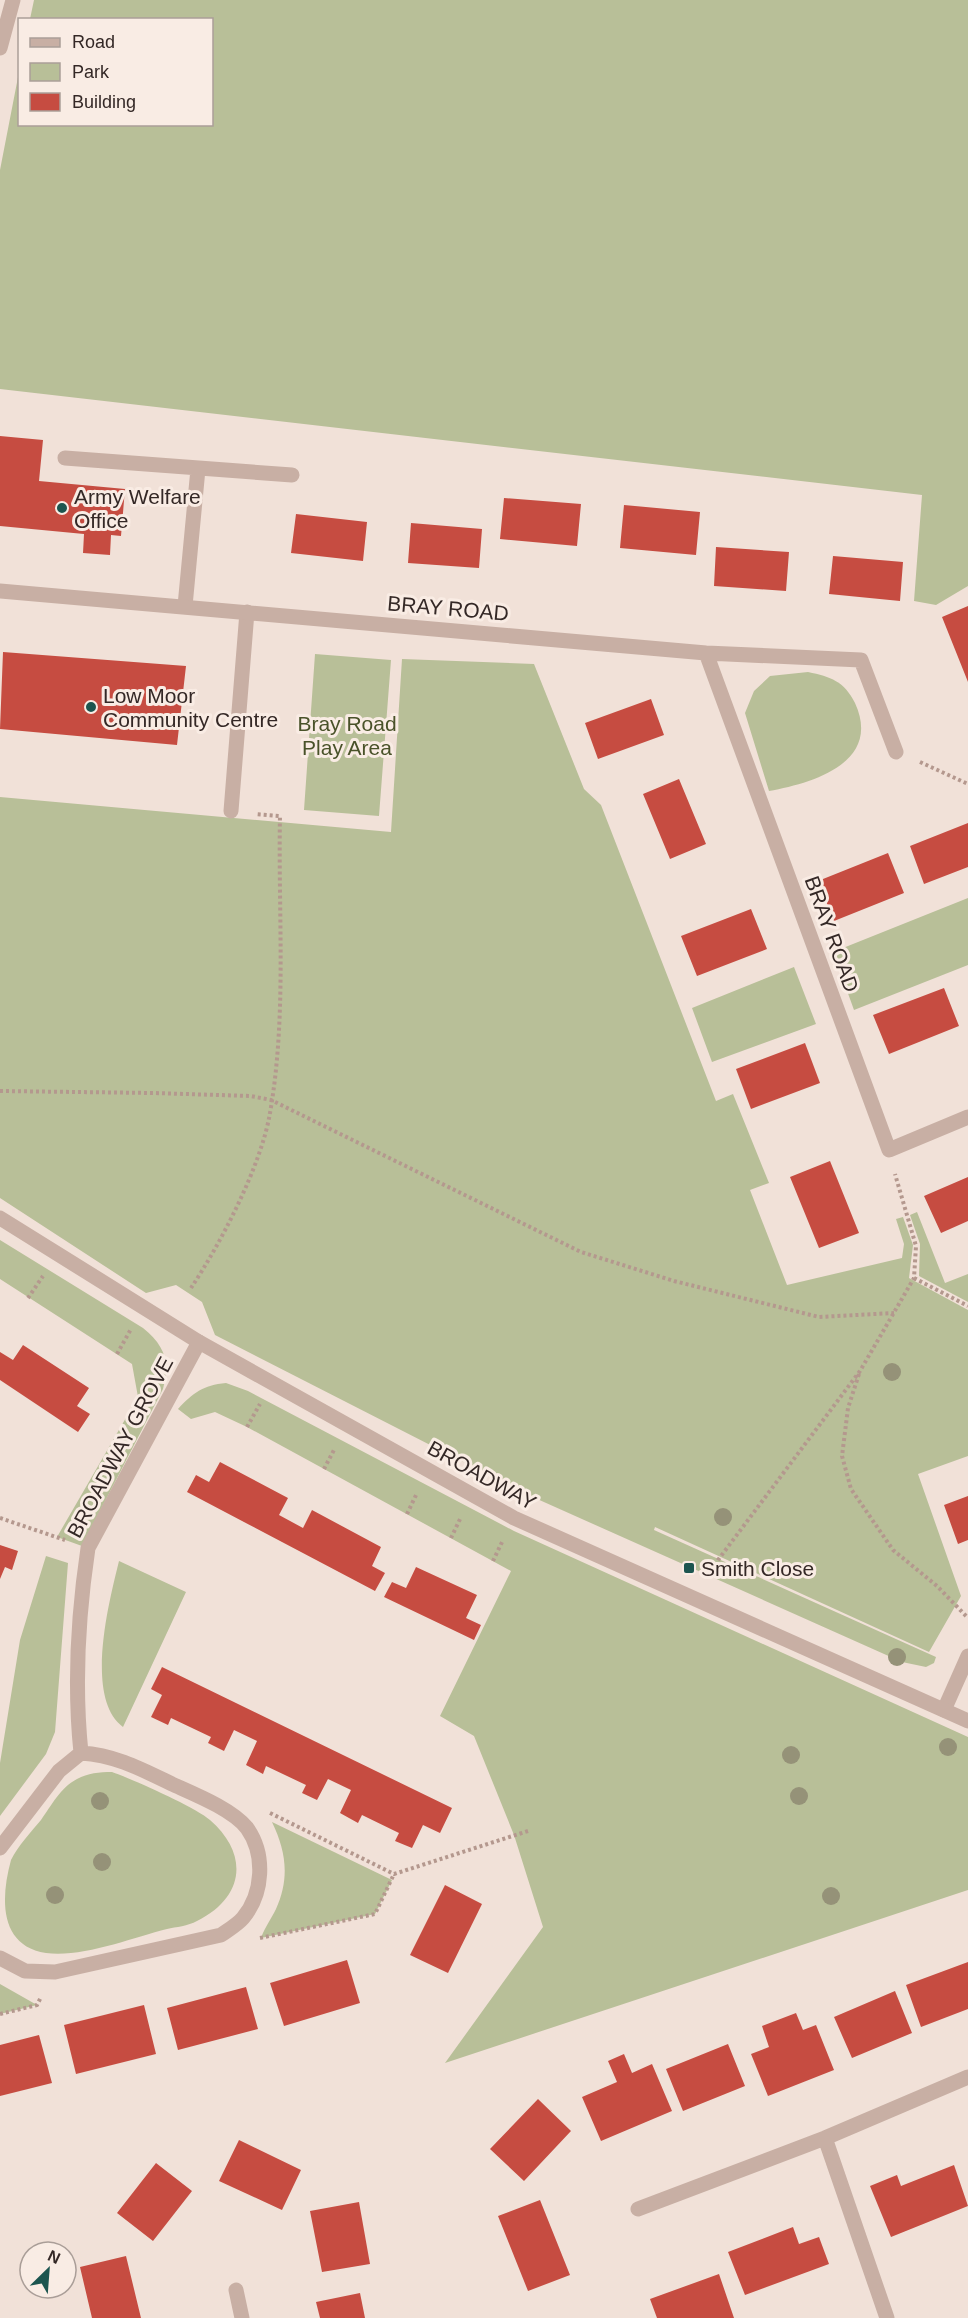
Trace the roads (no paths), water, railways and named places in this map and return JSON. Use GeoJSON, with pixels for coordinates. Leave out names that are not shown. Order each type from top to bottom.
{"type":"FeatureCollection","features":[{"type":"Feature","properties":{"kind":"street"},"geometry":{"type":"LineString","coordinates":[[0,48],[13,0]]}},
{"type":"Feature","properties":{"kind":"street"},"geometry":{"type":"LineString","coordinates":[[65,458],[292,476]]}},
{"type":"Feature","properties":{"kind":"street"},"geometry":{"type":"LineString","coordinates":[[185,606],[198,469]]}},
{"type":"Feature","properties":{"kind":"street","name":"BRAY ROAD"},"geometry":{"type":"LineString","coordinates":[[0,591],[706,653],[861,660],[896,752]]}},
{"type":"Feature","properties":{"kind":"street"},"geometry":{"type":"LineString","coordinates":[[231,811],[247,612]]}},
{"type":"Feature","properties":{"kind":"street","name":"BRAY ROAD"},"geometry":{"type":"LineString","coordinates":[[706,653],[889,1150],[968,1117]]}},
{"type":"Feature","properties":{"kind":"street","name":"BROADWAY"},"geometry":{"type":"LineString","coordinates":[[0,1218],[199,1342],[514,1518],[968,1721]]}},
{"type":"Feature","properties":{"kind":"street","name":"BROADWAY GROVE"},"geometry":{"type":"LineString","coordinates":[[81,1753],[77,1710],[83,1583],[88,1548],[199,1342]]}},
{"type":"Feature","properties":{"kind":"street"},"geometry":{"type":"LineString","coordinates":[[944,1710],[968,1656]]}},
{"type":"Feature","properties":{"kind":"street"},"geometry":{"type":"LineString","coordinates":[[0,1848],[59,1771],[81,1753],[103,1754],[124,1761],[219,1807],[246,1827],[258,1852],[259,1892],[242,1919],[221,1935],[55,1972],[25,1971],[0,1958]]}},
{"type":"Feature","properties":{"kind":"street"},"geometry":{"type":"LineString","coordinates":[[638,2209],[825,2138],[968,2077]]}},
{"type":"Feature","properties":{"kind":"street"},"geometry":{"type":"LineString","coordinates":[[825,2138],[887,2318]]}},
{"type":"Feature","properties":{"kind":"street"},"geometry":{"type":"LineString","coordinates":[[236,2290],[242,2318]]}},
{"type":"Feature","properties":{"kind":"place","name":"Army Welfare Office"},"geometry":{"type":"Point","coordinates":[62,508]}},
{"type":"Feature","properties":{"kind":"place","name":"Low Moor Community Centre"},"geometry":{"type":"Point","coordinates":[91,707]}},
{"type":"Feature","properties":{"kind":"place","name":"Smith Close"},"geometry":{"type":"Point","coordinates":[689,1568]}},
{"type":"Feature","properties":{"kind":"park label","name":"Bray Road Play Area"},"geometry":{"type":"Point","coordinates":[347,735]}}]}
